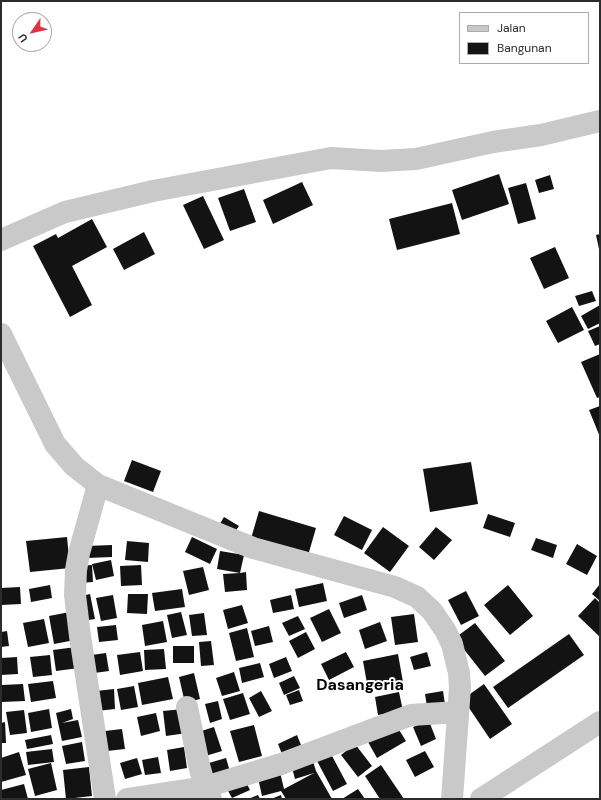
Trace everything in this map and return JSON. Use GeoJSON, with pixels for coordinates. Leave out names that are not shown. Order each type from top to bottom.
{"type":"FeatureCollection","features":[{"type":"Feature","properties":{"kind":"street"},"geometry":{"type":"LineString","coordinates":[[1,240],[65,212],[153,191],[331,158],[381,161],[416,160],[492,142],[541,135],[600,121]]}},
{"type":"Feature","properties":{"kind":"street"},"geometry":{"type":"LineString","coordinates":[[1,334],[54,444],[74,466],[98,485],[253,548],[395,587],[417,597],[432,611],[445,630],[452,644],[459,680],[453,798]]}},
{"type":"Feature","properties":{"kind":"street"},"geometry":{"type":"LineString","coordinates":[[98,485],[78,553],[75,595],[105,799]]}},
{"type":"Feature","properties":{"kind":"street"},"geometry":{"type":"LineString","coordinates":[[187,706],[199,764],[208,793]]}},
{"type":"Feature","properties":{"kind":"street"},"geometry":{"type":"LineString","coordinates":[[127,799],[208,793],[411,715],[458,722]]}},
{"type":"Feature","properties":{"kind":"street"},"geometry":{"type":"LineString","coordinates":[[481,799],[600,722]]}},
{"type":"Feature","properties":{"kind":"building"},"geometry":{"type":"Polygon","coordinates":[[[499,174],[509,204],[462,220],[452,190],[499,174]]]}},
{"type":"Feature","properties":{"kind":"building"},"geometry":{"type":"Polygon","coordinates":[[[550,175],[554,189],[539,193],[535,180],[550,175]]]}},
{"type":"Feature","properties":{"kind":"building"},"geometry":{"type":"Polygon","coordinates":[[[302,182],[313,205],[273,224],[263,200],[302,182]]]}},
{"type":"Feature","properties":{"kind":"building"},"geometry":{"type":"Polygon","coordinates":[[[526,183],[536,219],[518,224],[508,188],[526,183]]]}},
{"type":"Feature","properties":{"kind":"building"},"geometry":{"type":"Polygon","coordinates":[[[244,189],[256,222],[230,231],[218,198],[244,189]]]}},
{"type":"Feature","properties":{"kind":"building"},"geometry":{"type":"Polygon","coordinates":[[[203,196],[224,240],[204,249],[183,205],[203,196]]]}},
{"type":"Feature","properties":{"kind":"building"},"geometry":{"type":"Polygon","coordinates":[[[452,203],[460,234],[397,250],[389,219],[452,203]]]}},
{"type":"Feature","properties":{"kind":"building"},"geometry":{"type":"Polygon","coordinates":[[[92,219],[107,247],[72,266],[92,305],[70,317],[33,246],[56,234],[58,238],[92,219]]]}},
{"type":"Feature","properties":{"kind":"building"},"geometry":{"type":"Polygon","coordinates":[[[144,232],[155,254],[124,270],[113,249],[144,232]]]}},
{"type":"Feature","properties":{"kind":"building"},"geometry":{"type":"Polygon","coordinates":[[[600,234],[600,249],[599,249],[596,235],[600,234]]]}},
{"type":"Feature","properties":{"kind":"building"},"geometry":{"type":"Polygon","coordinates":[[[555,247],[569,278],[544,289],[530,258],[555,247]]]}},
{"type":"Feature","properties":{"kind":"building"},"geometry":{"type":"Polygon","coordinates":[[[592,291],[596,301],[579,306],[575,296],[592,291]]]}},
{"type":"Feature","properties":{"kind":"building"},"geometry":{"type":"Polygon","coordinates":[[[600,305],[600,323],[588,329],[581,316],[600,305]]]}},
{"type":"Feature","properties":{"kind":"building"},"geometry":{"type":"Polygon","coordinates":[[[572,307],[584,330],[558,343],[546,321],[572,307]]]}},
{"type":"Feature","properties":{"kind":"building"},"geometry":{"type":"Polygon","coordinates":[[[600,326],[600,344],[595,346],[588,331],[600,326]]]}},
{"type":"Feature","properties":{"kind":"building"},"geometry":{"type":"Polygon","coordinates":[[[600,354],[600,397],[597,398],[581,362],[600,354]]]}},
{"type":"Feature","properties":{"kind":"building"},"geometry":{"type":"Polygon","coordinates":[[[600,406],[600,437],[589,410],[600,406]]]}},
{"type":"Feature","properties":{"kind":"building"},"geometry":{"type":"Polygon","coordinates":[[[132,460],[161,471],[153,492],[124,481],[132,460]]]}},
{"type":"Feature","properties":{"kind":"building"},"geometry":{"type":"Polygon","coordinates":[[[471,462],[478,504],[430,512],[423,469],[471,462]]]}},
{"type":"Feature","properties":{"kind":"building"},"geometry":{"type":"Polygon","coordinates":[[[259,511],[316,528],[307,559],[250,542],[259,511]]]}},
{"type":"Feature","properties":{"kind":"building"},"geometry":{"type":"Polygon","coordinates":[[[488,514],[515,523],[510,537],[483,528],[488,514]]]}},
{"type":"Feature","properties":{"kind":"building"},"geometry":{"type":"Polygon","coordinates":[[[344,516],[372,530],[362,550],[334,535],[344,516]]]}},
{"type":"Feature","properties":{"kind":"building"},"geometry":{"type":"Polygon","coordinates":[[[224,517],[239,526],[232,536],[218,527],[224,517]]]}},
{"type":"Feature","properties":{"kind":"building"},"geometry":{"type":"Polygon","coordinates":[[[383,527],[409,546],[390,572],[364,553],[383,527]]]}},
{"type":"Feature","properties":{"kind":"building"},"geometry":{"type":"Polygon","coordinates":[[[436,527],[452,540],[434,560],[419,547],[436,527]]]}},
{"type":"Feature","properties":{"kind":"building"},"geometry":{"type":"Polygon","coordinates":[[[67,537],[70,568],[30,572],[26,541],[67,537]]]}},
{"type":"Feature","properties":{"kind":"building"},"geometry":{"type":"Polygon","coordinates":[[[192,537],[217,549],[210,564],[185,552],[192,537]]]}},
{"type":"Feature","properties":{"kind":"building"},"geometry":{"type":"Polygon","coordinates":[[[536,538],[557,545],[553,558],[531,550],[536,538]]]}},
{"type":"Feature","properties":{"kind":"building"},"geometry":{"type":"Polygon","coordinates":[[[127,541],[149,543],[148,562],[125,560],[127,541]]]}},
{"type":"Feature","properties":{"kind":"building"},"geometry":{"type":"Polygon","coordinates":[[[577,544],[597,556],[587,575],[566,564],[577,544]]]}},
{"type":"Feature","properties":{"kind":"building"},"geometry":{"type":"Polygon","coordinates":[[[112,545],[112,557],[87,558],[86,546],[112,545]]]}},
{"type":"Feature","properties":{"kind":"building"},"geometry":{"type":"Polygon","coordinates":[[[220,551],[244,555],[240,573],[217,569],[220,551]]]}},
{"type":"Feature","properties":{"kind":"building"},"geometry":{"type":"Polygon","coordinates":[[[111,560],[114,576],[96,580],[92,564],[111,560]]]}},
{"type":"Feature","properties":{"kind":"building"},"geometry":{"type":"Polygon","coordinates":[[[92,565],[93,582],[79,583],[78,566],[92,565]]]}},
{"type":"Feature","properties":{"kind":"building"},"geometry":{"type":"Polygon","coordinates":[[[141,565],[142,585],[121,586],[120,566],[141,565]]]}},
{"type":"Feature","properties":{"kind":"building"},"geometry":{"type":"Polygon","coordinates":[[[203,567],[209,590],[189,595],[183,571],[203,567]]]}},
{"type":"Feature","properties":{"kind":"building"},"geometry":{"type":"Polygon","coordinates":[[[246,572],[247,590],[225,592],[223,574],[246,572]]]}},
{"type":"Feature","properties":{"kind":"building"},"geometry":{"type":"Polygon","coordinates":[[[323,583],[327,601],[299,607],[295,589],[323,583]]]}},
{"type":"Feature","properties":{"kind":"building"},"geometry":{"type":"Polygon","coordinates":[[[600,584],[600,601],[592,594],[600,584]]]}},
{"type":"Feature","properties":{"kind":"building"},"geometry":{"type":"Polygon","coordinates":[[[50,585],[52,598],[31,602],[29,589],[50,585]]]}},
{"type":"Feature","properties":{"kind":"building"},"geometry":{"type":"Polygon","coordinates":[[[508,585],[533,616],[510,635],[484,605],[508,585]]]}},
{"type":"Feature","properties":{"kind":"building"},"geometry":{"type":"Polygon","coordinates":[[[20,587],[21,604],[1,605],[1,588],[20,587]]]}},
{"type":"Feature","properties":{"kind":"building"},"geometry":{"type":"Polygon","coordinates":[[[182,589],[185,607],[155,611],[152,593],[182,589]]]}},
{"type":"Feature","properties":{"kind":"building"},"geometry":{"type":"Polygon","coordinates":[[[466,591],[479,616],[461,625],[448,600],[466,591]]]}},
{"type":"Feature","properties":{"kind":"building"},"geometry":{"type":"Polygon","coordinates":[[[90,594],[95,619],[82,621],[77,597],[90,594]]]}},
{"type":"Feature","properties":{"kind":"building"},"geometry":{"type":"Polygon","coordinates":[[[128,594],[148,594],[147,614],[127,613],[128,594]]]}},
{"type":"Feature","properties":{"kind":"building"},"geometry":{"type":"Polygon","coordinates":[[[113,595],[117,618],[101,621],[96,598],[113,595]]]}},
{"type":"Feature","properties":{"kind":"building"},"geometry":{"type":"Polygon","coordinates":[[[291,595],[294,609],[273,613],[270,600],[291,595]]]}},
{"type":"Feature","properties":{"kind":"building"},"geometry":{"type":"Polygon","coordinates":[[[362,595],[367,610],[344,618],[339,603],[362,595]]]}},
{"type":"Feature","properties":{"kind":"building"},"geometry":{"type":"Polygon","coordinates":[[[595,598],[600,603],[600,637],[578,616],[595,598]]]}},
{"type":"Feature","properties":{"kind":"building"},"geometry":{"type":"Polygon","coordinates":[[[242,605],[248,623],[228,629],[223,610],[242,605]]]}},
{"type":"Feature","properties":{"kind":"building"},"geometry":{"type":"Polygon","coordinates":[[[329,609],[341,633],[322,642],[310,618],[329,609]]]}},
{"type":"Feature","properties":{"kind":"building"},"geometry":{"type":"Polygon","coordinates":[[[75,611],[80,639],[54,644],[49,616],[75,611]]]}},
{"type":"Feature","properties":{"kind":"building"},"geometry":{"type":"Polygon","coordinates":[[[181,612],[187,635],[172,638],[167,615],[181,612]]]}},
{"type":"Feature","properties":{"kind":"building"},"geometry":{"type":"Polygon","coordinates":[[[204,613],[207,635],[192,636],[189,615],[204,613]]]}},
{"type":"Feature","properties":{"kind":"building"},"geometry":{"type":"Polygon","coordinates":[[[414,614],[418,642],[395,645],[391,617],[414,614]]]}},
{"type":"Feature","properties":{"kind":"building"},"geometry":{"type":"Polygon","coordinates":[[[298,616],[305,629],[289,636],[282,623],[298,616]]]}},
{"type":"Feature","properties":{"kind":"building"},"geometry":{"type":"Polygon","coordinates":[[[44,619],[49,643],[28,647],[23,623],[44,619]]]}},
{"type":"Feature","properties":{"kind":"building"},"geometry":{"type":"Polygon","coordinates":[[[163,621],[167,642],[145,646],[142,625],[163,621]]]}},
{"type":"Feature","properties":{"kind":"building"},"geometry":{"type":"Polygon","coordinates":[[[380,622],[387,641],[365,649],[359,630],[380,622]]]}},
{"type":"Feature","properties":{"kind":"building"},"geometry":{"type":"Polygon","coordinates":[[[475,623],[505,661],[485,676],[455,638],[475,623]]]}},
{"type":"Feature","properties":{"kind":"building"},"geometry":{"type":"Polygon","coordinates":[[[116,625],[118,640],[99,642],[97,627],[116,625]]]}},
{"type":"Feature","properties":{"kind":"building"},"geometry":{"type":"Polygon","coordinates":[[[269,626],[273,642],[255,646],[251,631],[269,626]]]}},
{"type":"Feature","properties":{"kind":"building"},"geometry":{"type":"Polygon","coordinates":[[[247,628],[254,657],[236,661],[229,633],[247,628]]]}},
{"type":"Feature","properties":{"kind":"building"},"geometry":{"type":"Polygon","coordinates":[[[7,631],[9,646],[1,647],[1,632],[7,631]]]}},
{"type":"Feature","properties":{"kind":"building"},"geometry":{"type":"Polygon","coordinates":[[[306,632],[315,649],[298,658],[289,641],[306,632]]]}},
{"type":"Feature","properties":{"kind":"building"},"geometry":{"type":"Polygon","coordinates":[[[569,634],[584,655],[508,708],[493,687],[569,634]]]}},
{"type":"Feature","properties":{"kind":"building"},"geometry":{"type":"Polygon","coordinates":[[[211,641],[214,665],[201,666],[199,642],[211,641]]]}},
{"type":"Feature","properties":{"kind":"building"},"geometry":{"type":"Polygon","coordinates":[[[173,646],[194,646],[194,663],[173,663],[173,646]]]}},
{"type":"Feature","properties":{"kind":"building"},"geometry":{"type":"Polygon","coordinates":[[[76,647],[79,668],[56,671],[53,650],[76,647]]]}},
{"type":"Feature","properties":{"kind":"building"},"geometry":{"type":"Polygon","coordinates":[[[164,649],[166,669],[145,670],[144,650],[164,649]]]}},
{"type":"Feature","properties":{"kind":"building"},"geometry":{"type":"Polygon","coordinates":[[[140,652],[143,671],[120,675],[117,655],[140,652]]]}},
{"type":"Feature","properties":{"kind":"building"},"geometry":{"type":"Polygon","coordinates":[[[346,652],[354,667],[329,680],[321,664],[346,652]]]}},
{"type":"Feature","properties":{"kind":"building"},"geometry":{"type":"Polygon","coordinates":[[[427,652],[431,666],[414,670],[410,657],[427,652]]]}},
{"type":"Feature","properties":{"kind":"building"},"geometry":{"type":"Polygon","coordinates":[[[106,653],[109,671],[87,674],[84,656],[106,653]]]}},
{"type":"Feature","properties":{"kind":"building"},"geometry":{"type":"Polygon","coordinates":[[[398,654],[403,682],[368,689],[363,661],[398,654]]]}},
{"type":"Feature","properties":{"kind":"building"},"geometry":{"type":"Polygon","coordinates":[[[50,655],[52,675],[33,677],[30,657],[50,655]]]}},
{"type":"Feature","properties":{"kind":"building"},"geometry":{"type":"Polygon","coordinates":[[[17,657],[18,674],[1,675],[1,658],[17,657]]]}},
{"type":"Feature","properties":{"kind":"building"},"geometry":{"type":"Polygon","coordinates":[[[286,657],[292,671],[274,678],[269,664],[286,657]]]}},
{"type":"Feature","properties":{"kind":"building"},"geometry":{"type":"Polygon","coordinates":[[[260,663],[264,677],[242,683],[239,668],[260,663]]]}},
{"type":"Feature","properties":{"kind":"building"},"geometry":{"type":"Polygon","coordinates":[[[234,672],[240,691],[222,696],[216,678],[234,672]]]}},
{"type":"Feature","properties":{"kind":"building"},"geometry":{"type":"Polygon","coordinates":[[[194,673],[200,699],[185,703],[179,677],[194,673]]]}},
{"type":"Feature","properties":{"kind":"building"},"geometry":{"type":"Polygon","coordinates":[[[294,676],[300,688],[284,695],[279,683],[294,676]]]}},
{"type":"Feature","properties":{"kind":"building"},"geometry":{"type":"Polygon","coordinates":[[[168,677],[173,699],[142,705],[138,683],[168,677]]]}},
{"type":"Feature","properties":{"kind":"building"},"geometry":{"type":"Polygon","coordinates":[[[53,681],[56,698],[31,702],[28,684],[53,681]]]}},
{"type":"Feature","properties":{"kind":"building"},"geometry":{"type":"Polygon","coordinates":[[[23,684],[25,701],[2,702],[2,685],[23,684]]]}},
{"type":"Feature","properties":{"kind":"building"},"geometry":{"type":"Polygon","coordinates":[[[484,684],[512,724],[490,739],[463,699],[484,684]]]}},
{"type":"Feature","properties":{"kind":"building"},"geometry":{"type":"Polygon","coordinates":[[[134,686],[138,707],[121,710],[117,689],[134,686]]]}},
{"type":"Feature","properties":{"kind":"building"},"geometry":{"type":"Polygon","coordinates":[[[114,689],[115,709],[97,711],[96,691],[114,689]]]}},
{"type":"Feature","properties":{"kind":"building"},"geometry":{"type":"Polygon","coordinates":[[[299,690],[303,701],[290,705],[286,695],[299,690]]]}},
{"type":"Feature","properties":{"kind":"building"},"geometry":{"type":"Polygon","coordinates":[[[261,691],[272,711],[259,717],[249,698],[261,691]]]}},
{"type":"Feature","properties":{"kind":"building"},"geometry":{"type":"Polygon","coordinates":[[[443,691],[446,711],[428,713],[425,694],[443,691]]]}},
{"type":"Feature","properties":{"kind":"building"},"geometry":{"type":"Polygon","coordinates":[[[399,692],[403,711],[378,715],[375,697],[399,692]]]}},
{"type":"Feature","properties":{"kind":"building"},"geometry":{"type":"Polygon","coordinates":[[[243,693],[250,714],[230,720],[223,699],[243,693]]]}},
{"type":"Feature","properties":{"kind":"building"},"geometry":{"type":"Polygon","coordinates":[[[218,701],[222,719],[210,723],[205,704],[218,701]]]}},
{"type":"Feature","properties":{"kind":"building"},"geometry":{"type":"Polygon","coordinates":[[[49,709],[52,728],[31,732],[28,713],[49,709]]]}},
{"type":"Feature","properties":{"kind":"building"},"geometry":{"type":"Polygon","coordinates":[[[71,709],[73,719],[62,723],[78,720],[82,737],[62,741],[56,713],[71,709]]]}},
{"type":"Feature","properties":{"kind":"building"},"geometry":{"type":"Polygon","coordinates":[[[183,709],[187,733],[166,736],[163,711],[183,709]]]}},
{"type":"Feature","properties":{"kind":"building"},"geometry":{"type":"Polygon","coordinates":[[[24,710],[27,733],[10,735],[6,712],[24,710]]]}},
{"type":"Feature","properties":{"kind":"building"},"geometry":{"type":"Polygon","coordinates":[[[156,713],[160,731],[141,736],[137,717],[156,713]]]}},
{"type":"Feature","properties":{"kind":"building"},"geometry":{"type":"Polygon","coordinates":[[[429,721],[436,739],[421,746],[413,727],[429,721]]]}},
{"type":"Feature","properties":{"kind":"building"},"geometry":{"type":"Polygon","coordinates":[[[5,722],[6,743],[1,743],[1,723],[5,722]]]}},
{"type":"Feature","properties":{"kind":"building"},"geometry":{"type":"Polygon","coordinates":[[[254,725],[262,756],[239,762],[230,731],[254,725]]]}},
{"type":"Feature","properties":{"kind":"building"},"geometry":{"type":"Polygon","coordinates":[[[396,725],[406,741],[377,758],[368,742],[396,725]]]}},
{"type":"Feature","properties":{"kind":"building"},"geometry":{"type":"Polygon","coordinates":[[[214,727],[222,751],[202,757],[195,733],[214,727]]]}},
{"type":"Feature","properties":{"kind":"building"},"geometry":{"type":"Polygon","coordinates":[[[122,729],[125,749],[107,751],[105,731],[122,729]]]}},
{"type":"Feature","properties":{"kind":"building"},"geometry":{"type":"Polygon","coordinates":[[[51,735],[53,744],[27,749],[25,740],[51,735]]]}},
{"type":"Feature","properties":{"kind":"building"},"geometry":{"type":"Polygon","coordinates":[[[297,735],[303,750],[284,759],[278,744],[297,735]]]}},
{"type":"Feature","properties":{"kind":"building"},"geometry":{"type":"Polygon","coordinates":[[[82,742],[85,761],[66,764],[62,746],[82,742]]]}},
{"type":"Feature","properties":{"kind":"building"},"geometry":{"type":"Polygon","coordinates":[[[355,744],[372,766],[358,777],[341,755],[355,744]]]}},
{"type":"Feature","properties":{"kind":"building"},"geometry":{"type":"Polygon","coordinates":[[[184,747],[187,768],[170,771],[167,750],[184,747]]]}},
{"type":"Feature","properties":{"kind":"building"},"geometry":{"type":"Polygon","coordinates":[[[52,749],[54,762],[28,765],[26,752],[52,749]]]}},
{"type":"Feature","properties":{"kind":"building"},"geometry":{"type":"Polygon","coordinates":[[[425,751],[434,767],[415,777],[406,760],[425,751]]]}},
{"type":"Feature","properties":{"kind":"building"},"geometry":{"type":"Polygon","coordinates":[[[19,752],[26,775],[1,782],[1,758],[19,752]]]}},
{"type":"Feature","properties":{"kind":"building"},"geometry":{"type":"Polygon","coordinates":[[[331,754],[347,784],[333,791],[317,761],[331,754]]]}},
{"type":"Feature","properties":{"kind":"building"},"geometry":{"type":"Polygon","coordinates":[[[158,757],[161,773],[145,775],[142,760],[158,757]]]}},
{"type":"Feature","properties":{"kind":"building"},"geometry":{"type":"Polygon","coordinates":[[[137,758],[142,774],[125,779],[120,763],[137,758]]]}},
{"type":"Feature","properties":{"kind":"building"},"geometry":{"type":"Polygon","coordinates":[[[226,758],[231,775],[208,782],[202,765],[226,758]]]}},
{"type":"Feature","properties":{"kind":"building"},"geometry":{"type":"Polygon","coordinates":[[[312,758],[316,771],[332,799],[286,799],[281,791],[262,796],[258,778],[280,772],[284,789],[314,773],[295,779],[291,764],[312,758]]]}},
{"type":"Feature","properties":{"kind":"building"},"geometry":{"type":"Polygon","coordinates":[[[51,763],[57,790],[35,796],[28,769],[51,763]]]}},
{"type":"Feature","properties":{"kind":"building"},"geometry":{"type":"Polygon","coordinates":[[[381,765],[404,799],[380,799],[365,776],[381,765]]]}},
{"type":"Feature","properties":{"kind":"building"},"geometry":{"type":"Polygon","coordinates":[[[89,767],[92,796],[66,799],[63,770],[89,767]]]}},
{"type":"Feature","properties":{"kind":"building"},"geometry":{"type":"Polygon","coordinates":[[[245,780],[250,790],[232,798],[227,789],[245,780]]]}},
{"type":"Feature","properties":{"kind":"building"},"geometry":{"type":"Polygon","coordinates":[[[24,784],[28,799],[1,799],[1,790],[24,784]]]}},
{"type":"Feature","properties":{"kind":"building"},"geometry":{"type":"Polygon","coordinates":[[[358,789],[365,799],[342,799],[358,789]]]}},
{"type":"Feature","properties":{"kind":"building"},"geometry":{"type":"Polygon","coordinates":[[[258,795],[260,799],[248,799],[258,795]]]}},
{"type":"Feature","properties":{"kind":"building"},"geometry":{"type":"Polygon","coordinates":[[[281,795],[282,799],[271,799],[281,795]]]}},
{"type":"Feature","properties":{"kind":"district","name":"Dasangeria"},"geometry":{"type":"Point","coordinates":[360,686]}}]}
